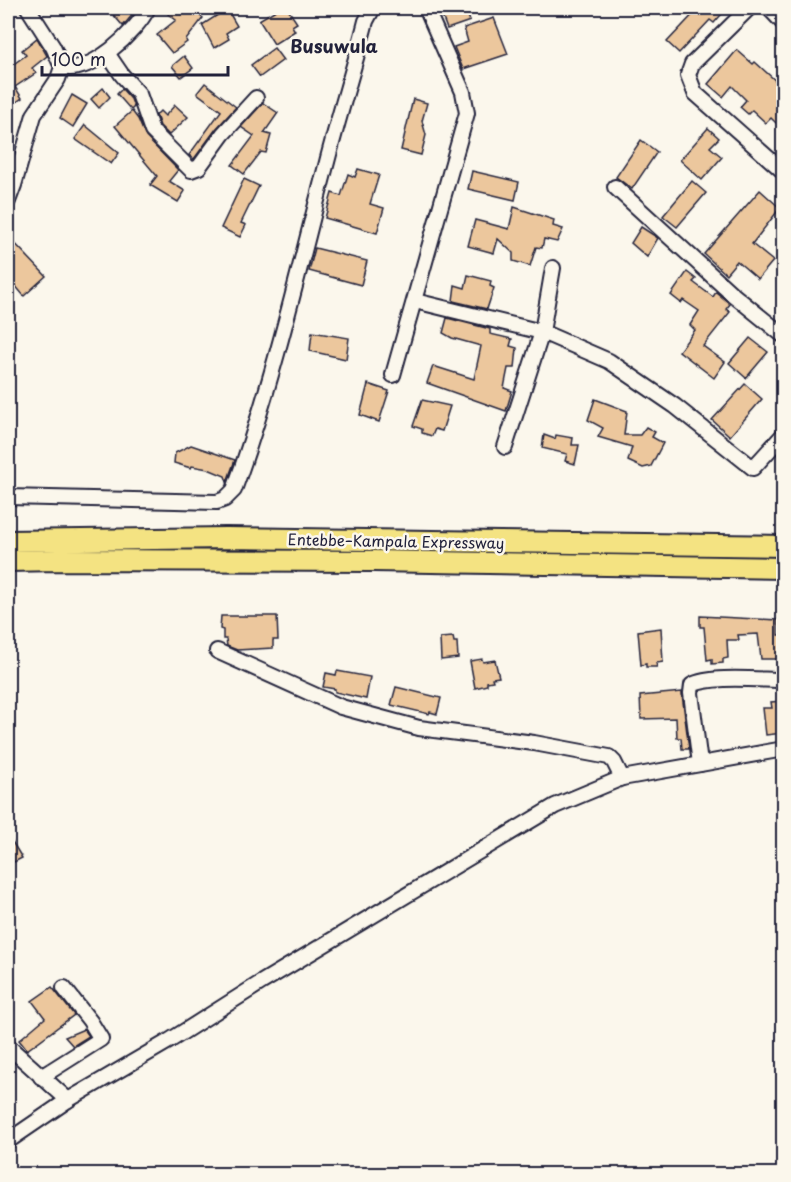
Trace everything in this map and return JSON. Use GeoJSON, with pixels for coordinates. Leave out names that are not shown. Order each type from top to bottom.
{"type":"FeatureCollection","features":[{"type":"Feature","properties":{"kind":"highway","name":"Entebbe–Kampala Expressway"},"geometry":{"type":"LineString","coordinates":[[8,541],[226,538],[783,546]]}},
{"type":"Feature","properties":{"kind":"highway","name":"Entebbe–Kampala Expressway"},"geometry":{"type":"LineString","coordinates":[[8,561],[361,561],[783,568]]}},
{"type":"Feature","properties":{"kind":"street"},"geometry":{"type":"LineString","coordinates":[[8,201],[34,115],[58,79],[62,67],[53,47],[28,8]]}},
{"type":"Feature","properties":{"kind":"street"},"geometry":{"type":"LineString","coordinates":[[62,67],[74,68],[107,53],[121,41],[148,8]]}},
{"type":"Feature","properties":{"kind":"street"},"geometry":{"type":"LineString","coordinates":[[8,497],[217,502],[225,499],[234,490],[261,413],[287,322],[327,160],[366,21],[374,8]]}},
{"type":"Feature","properties":{"kind":"street"},"geometry":{"type":"LineString","coordinates":[[393,375],[467,113],[463,92],[426,8]]}},
{"type":"Feature","properties":{"kind":"street"},"geometry":{"type":"LineString","coordinates":[[748,8],[692,64],[688,75],[695,93],[783,172]]}},
{"type":"Feature","properties":{"kind":"street"},"geometry":{"type":"LineString","coordinates":[[769,8],[783,24]]}},
{"type":"Feature","properties":{"kind":"street"},"geometry":{"type":"LineString","coordinates":[[107,53],[139,94],[152,131],[191,170],[199,167],[223,134],[256,98]]}},
{"type":"Feature","properties":{"kind":"street"},"geometry":{"type":"LineString","coordinates":[[615,187],[731,293],[783,336]]}},
{"type":"Feature","properties":{"kind":"street"},"geometry":{"type":"LineString","coordinates":[[505,447],[542,332],[553,268]]}},
{"type":"Feature","properties":{"kind":"street"},"geometry":{"type":"LineString","coordinates":[[415,301],[542,332],[609,361],[675,406],[753,468],[783,434]]}},
{"type":"Feature","properties":{"kind":"street"},"geometry":{"type":"LineString","coordinates":[[217,651],[341,707],[419,728],[534,743],[609,757],[622,778]]}},
{"type":"Feature","properties":{"kind":"street"},"geometry":{"type":"LineString","coordinates":[[700,764],[691,693],[692,685],[716,679],[783,680]]}},
{"type":"Feature","properties":{"kind":"street"},"geometry":{"type":"LineString","coordinates":[[8,1141],[68,1100],[555,806],[622,778],[783,749]]}},
{"type":"Feature","properties":{"kind":"street"},"geometry":{"type":"LineString","coordinates":[[41,1077],[101,1039],[64,988]]}},
{"type":"Feature","properties":{"kind":"street"},"geometry":{"type":"LineString","coordinates":[[8,1046],[68,1100]]}},
{"type":"Feature","properties":{"kind":"building"},"geometry":{"type":"Polygon","coordinates":[[[116,8],[130,8],[134,13],[123,26],[111,12],[116,8]]]}},
{"type":"Feature","properties":{"kind":"building"},"geometry":{"type":"Polygon","coordinates":[[[172,8],[189,8],[203,18],[186,40],[187,42],[172,53],[157,35],[176,20],[168,14],[172,8]]]}},
{"type":"Feature","properties":{"kind":"building"},"geometry":{"type":"Polygon","coordinates":[[[279,8],[287,8],[297,23],[292,26],[295,31],[274,44],[259,20],[279,8]]]}},
{"type":"Feature","properties":{"kind":"building"},"geometry":{"type":"Polygon","coordinates":[[[439,8],[465,8],[470,21],[447,29],[439,8]]]}},
{"type":"Feature","properties":{"kind":"building"},"geometry":{"type":"Polygon","coordinates":[[[699,8],[727,8],[714,23],[710,20],[679,53],[667,42],[699,8]]]}},
{"type":"Feature","properties":{"kind":"building"},"geometry":{"type":"Polygon","coordinates":[[[227,9],[237,26],[226,33],[229,39],[214,48],[202,25],[227,9]]]}},
{"type":"Feature","properties":{"kind":"building"},"geometry":{"type":"Polygon","coordinates":[[[494,18],[508,54],[463,69],[454,47],[468,42],[464,28],[494,18]]]}},
{"type":"Feature","properties":{"kind":"building"},"geometry":{"type":"Polygon","coordinates":[[[37,38],[47,56],[32,68],[36,73],[15,87],[22,98],[8,108],[8,77],[13,73],[8,68],[26,55],[22,50],[37,38]]]}},
{"type":"Feature","properties":{"kind":"building"},"geometry":{"type":"Polygon","coordinates":[[[274,48],[283,60],[260,77],[251,65],[274,48]]]}},
{"type":"Feature","properties":{"kind":"building"},"geometry":{"type":"Polygon","coordinates":[[[737,50],[753,64],[755,62],[778,83],[783,77],[783,115],[776,123],[771,118],[766,123],[752,110],[748,114],[740,107],[746,100],[732,86],[723,97],[708,84],[737,50]]]}},
{"type":"Feature","properties":{"kind":"building"},"geometry":{"type":"Polygon","coordinates":[[[184,56],[193,68],[181,77],[172,66],[184,56]]]}},
{"type":"Feature","properties":{"kind":"building"},"geometry":{"type":"Polygon","coordinates":[[[205,83],[236,107],[194,159],[189,155],[221,111],[197,93],[205,83]]]}},
{"type":"Feature","properties":{"kind":"building"},"geometry":{"type":"Polygon","coordinates":[[[103,88],[110,97],[99,108],[91,99],[103,88]]]}},
{"type":"Feature","properties":{"kind":"building"},"geometry":{"type":"Polygon","coordinates":[[[122,89],[131,99],[134,107],[131,110],[117,94],[122,89]]]}},
{"type":"Feature","properties":{"kind":"building"},"geometry":{"type":"Polygon","coordinates":[[[72,95],[87,104],[73,127],[60,118],[72,95]]]}},
{"type":"Feature","properties":{"kind":"building"},"geometry":{"type":"Polygon","coordinates":[[[413,99],[427,103],[422,121],[426,135],[421,155],[401,150],[413,99]]]}},
{"type":"Feature","properties":{"kind":"building"},"geometry":{"type":"Polygon","coordinates":[[[263,103],[278,113],[264,133],[271,135],[266,153],[261,152],[244,174],[232,165],[254,136],[241,127],[263,103]]]}},
{"type":"Feature","properties":{"kind":"building"},"geometry":{"type":"Polygon","coordinates":[[[175,105],[188,117],[169,135],[160,126],[156,115],[160,111],[165,116],[175,105]]]}},
{"type":"Feature","properties":{"kind":"building"},"geometry":{"type":"Polygon","coordinates":[[[132,111],[146,137],[178,170],[169,181],[185,191],[178,202],[150,185],[157,176],[115,126],[132,111]]]}},
{"type":"Feature","properties":{"kind":"building"},"geometry":{"type":"Polygon","coordinates":[[[85,125],[119,153],[111,164],[75,139],[85,125]]]}},
{"type":"Feature","properties":{"kind":"building"},"geometry":{"type":"Polygon","coordinates":[[[708,128],[719,138],[710,147],[722,157],[702,180],[680,160],[708,128]]]}},
{"type":"Feature","properties":{"kind":"building"},"geometry":{"type":"Polygon","coordinates":[[[641,140],[657,152],[632,189],[616,177],[641,140]]]}},
{"type":"Feature","properties":{"kind":"building"},"geometry":{"type":"Polygon","coordinates":[[[358,169],[379,175],[370,204],[384,208],[377,233],[325,218],[332,193],[341,196],[348,174],[355,177],[358,169]]]}},
{"type":"Feature","properties":{"kind":"building"},"geometry":{"type":"Polygon","coordinates":[[[472,171],[519,182],[515,200],[468,189],[472,171]]]}},
{"type":"Feature","properties":{"kind":"building"},"geometry":{"type":"Polygon","coordinates":[[[244,179],[259,186],[241,223],[246,225],[240,237],[221,228],[244,179]]]}},
{"type":"Feature","properties":{"kind":"building"},"geometry":{"type":"Polygon","coordinates":[[[692,181],[706,193],[677,227],[663,216],[692,181]]]}},
{"type":"Feature","properties":{"kind":"building"},"geometry":{"type":"Polygon","coordinates":[[[760,190],[780,208],[752,244],[773,261],[758,279],[737,261],[726,274],[704,254],[760,190]]]}},
{"type":"Feature","properties":{"kind":"building"},"geometry":{"type":"Polygon","coordinates":[[[514,207],[554,220],[553,226],[563,229],[557,242],[544,239],[542,248],[536,247],[530,266],[513,261],[513,253],[498,239],[494,253],[468,246],[475,220],[509,229],[514,207]]]}},
{"type":"Feature","properties":{"kind":"building"},"geometry":{"type":"Polygon","coordinates":[[[641,227],[658,238],[647,257],[631,243],[641,227]]]}},
{"type":"Feature","properties":{"kind":"building"},"geometry":{"type":"Polygon","coordinates":[[[8,236],[46,276],[24,296],[8,277],[8,236]]]}},
{"type":"Feature","properties":{"kind":"building"},"geometry":{"type":"Polygon","coordinates":[[[315,248],[367,261],[361,285],[309,271],[315,248]]]}},
{"type":"Feature","properties":{"kind":"building"},"geometry":{"type":"Polygon","coordinates":[[[687,272],[696,279],[693,282],[713,297],[716,292],[730,304],[726,309],[730,312],[703,346],[725,362],[714,378],[679,351],[695,330],[690,325],[699,311],[683,300],[681,303],[671,295],[687,272]]]}},
{"type":"Feature","properties":{"kind":"building"},"geometry":{"type":"Polygon","coordinates":[[[468,275],[491,281],[490,286],[494,288],[487,309],[453,301],[455,285],[465,288],[468,275]]]}},
{"type":"Feature","properties":{"kind":"building"},"geometry":{"type":"Polygon","coordinates":[[[447,318],[490,329],[490,334],[512,339],[510,346],[517,348],[515,368],[508,368],[504,388],[512,391],[506,411],[427,383],[433,366],[474,379],[481,346],[452,338],[443,333],[447,318]]]}},
{"type":"Feature","properties":{"kind":"building"},"geometry":{"type":"Polygon","coordinates":[[[312,332],[349,338],[346,359],[310,351],[312,332]]]}},
{"type":"Feature","properties":{"kind":"building"},"geometry":{"type":"Polygon","coordinates":[[[750,338],[768,352],[746,378],[729,363],[750,338]]]}},
{"type":"Feature","properties":{"kind":"building"},"geometry":{"type":"Polygon","coordinates":[[[368,384],[389,391],[379,422],[360,415],[368,384]]]}},
{"type":"Feature","properties":{"kind":"building"},"geometry":{"type":"Polygon","coordinates":[[[745,384],[762,399],[730,436],[712,420],[745,384]]]}},
{"type":"Feature","properties":{"kind":"building"},"geometry":{"type":"Polygon","coordinates":[[[595,399],[627,411],[624,435],[640,435],[646,427],[655,432],[652,437],[663,443],[651,466],[643,468],[628,461],[632,447],[598,437],[603,428],[588,420],[595,399]]]}},
{"type":"Feature","properties":{"kind":"building"},"geometry":{"type":"Polygon","coordinates":[[[422,400],[450,406],[442,431],[435,429],[432,436],[422,433],[422,429],[413,426],[422,400]]]}},
{"type":"Feature","properties":{"kind":"building"},"geometry":{"type":"Polygon","coordinates":[[[544,435],[555,439],[556,435],[573,438],[572,445],[579,445],[575,464],[565,461],[567,454],[542,448],[544,435]]]}},
{"type":"Feature","properties":{"kind":"building"},"geometry":{"type":"Polygon","coordinates":[[[191,445],[235,460],[227,482],[225,476],[208,469],[192,466],[191,468],[174,463],[175,453],[191,445]]]}},
{"type":"Feature","properties":{"kind":"building"},"geometry":{"type":"Polygon","coordinates":[[[221,616],[277,616],[278,640],[273,640],[273,648],[237,650],[227,646],[226,639],[223,639],[223,630],[220,629],[221,616]]]}},
{"type":"Feature","properties":{"kind":"building"},"geometry":{"type":"Polygon","coordinates":[[[700,616],[778,620],[778,635],[783,635],[783,654],[779,654],[779,659],[761,659],[758,634],[738,635],[739,640],[727,640],[728,658],[723,659],[723,663],[712,664],[712,659],[707,660],[704,627],[700,627],[700,616]]]}},
{"type":"Feature","properties":{"kind":"building"},"geometry":{"type":"Polygon","coordinates":[[[661,628],[663,662],[656,663],[657,667],[641,665],[638,631],[661,628]]]}},
{"type":"Feature","properties":{"kind":"building"},"geometry":{"type":"Polygon","coordinates":[[[453,637],[454,642],[457,642],[458,658],[441,660],[440,638],[453,637]]]}},
{"type":"Feature","properties":{"kind":"building"},"geometry":{"type":"Polygon","coordinates":[[[482,659],[483,662],[495,660],[499,677],[492,678],[493,681],[487,682],[487,685],[475,688],[470,661],[482,659]]]}},
{"type":"Feature","properties":{"kind":"building"},"geometry":{"type":"Polygon","coordinates":[[[337,671],[370,677],[366,699],[323,687],[326,673],[336,675],[337,671]]]}},
{"type":"Feature","properties":{"kind":"building"},"geometry":{"type":"Polygon","coordinates":[[[396,687],[441,698],[437,714],[391,705],[396,687]]]}},
{"type":"Feature","properties":{"kind":"building"},"geometry":{"type":"Polygon","coordinates":[[[682,692],[689,749],[682,749],[681,738],[677,738],[676,718],[641,719],[640,696],[682,692]]]}},
{"type":"Feature","properties":{"kind":"building"},"geometry":{"type":"Polygon","coordinates":[[[782,701],[783,733],[766,735],[763,708],[772,708],[771,702],[782,701]]]}},
{"type":"Feature","properties":{"kind":"building"},"geometry":{"type":"Polygon","coordinates":[[[8,835],[22,858],[14,862],[8,854],[8,835]]]}},
{"type":"Feature","properties":{"kind":"building"},"geometry":{"type":"Polygon","coordinates":[[[52,987],[74,1015],[27,1050],[19,1040],[45,1018],[32,1001],[52,987]]]}},
{"type":"Feature","properties":{"kind":"building"},"geometry":{"type":"Polygon","coordinates":[[[84,1029],[89,1036],[73,1046],[65,1037],[84,1029]]]}},
{"type":"Feature","properties":{"kind":"district","name":"Busuwula"},"geometry":{"type":"Point","coordinates":[334,47]}}]}
